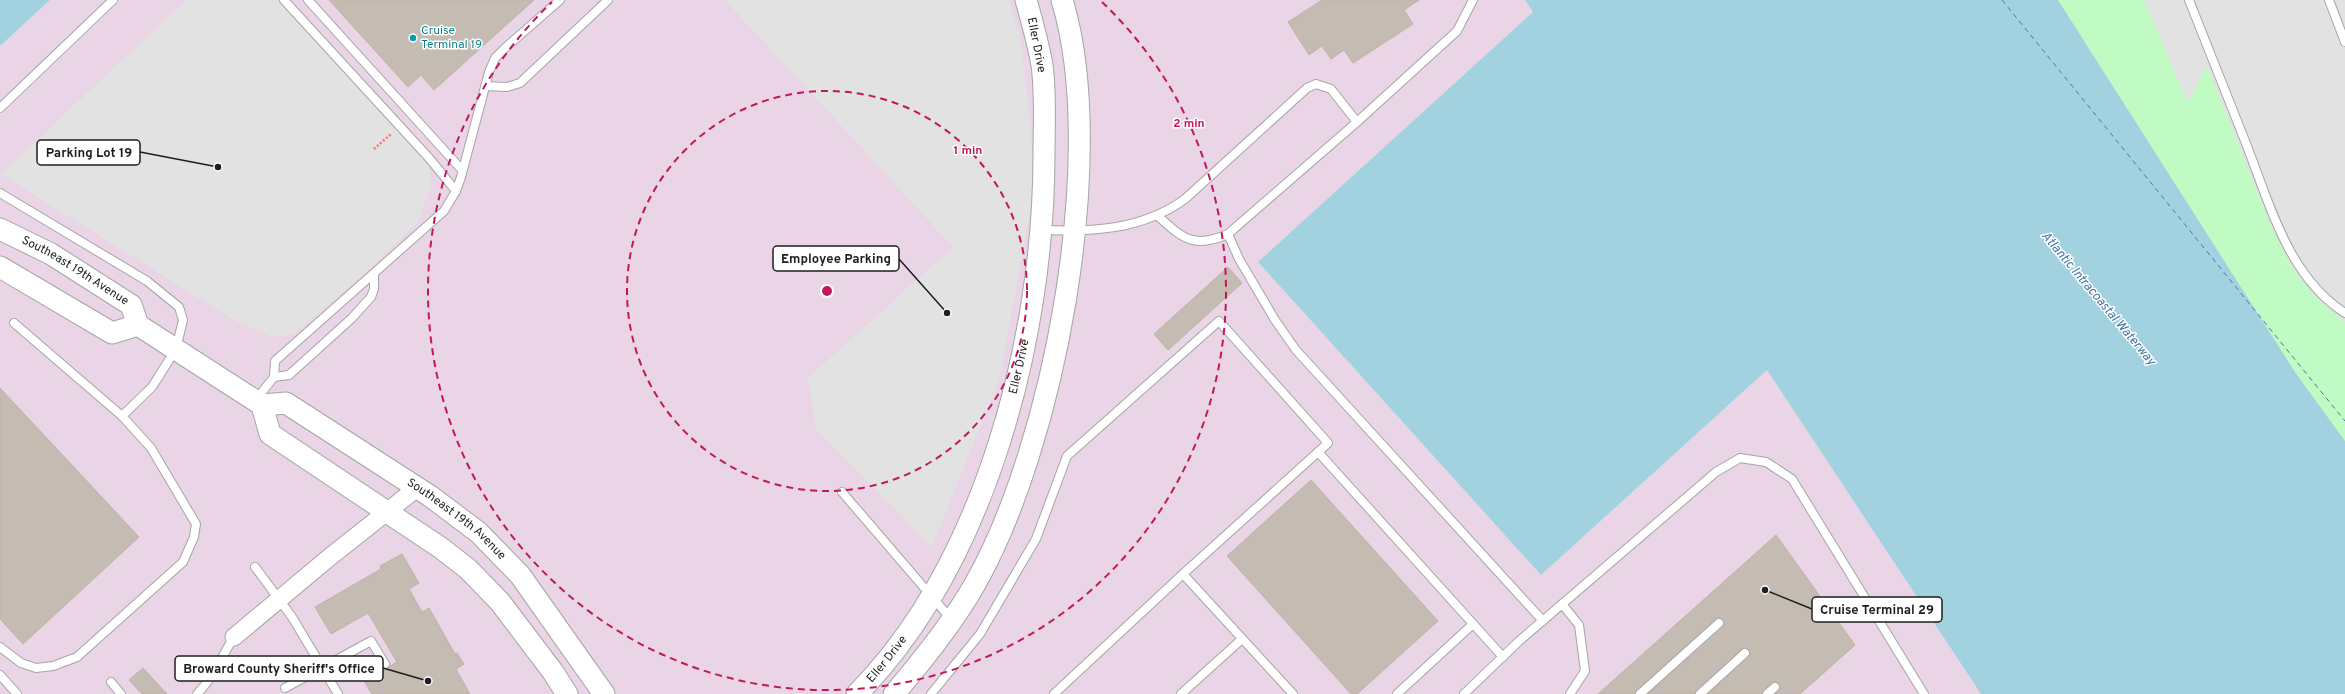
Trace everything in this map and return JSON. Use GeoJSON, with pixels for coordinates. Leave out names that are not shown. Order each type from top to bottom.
{"type":"FeatureCollection","features":[{"type":"Feature","properties":{"kind":"street","name":"Eller Drive"},"geometry":{"type":"LineString","coordinates":[[857,694],[894,652],[912,628],[955,556],[998,444],[1015,386],[1037,268],[1044,193],[1042,67],[1026,0]]}},
{"type":"Feature","properties":{"kind":"street"},"geometry":{"type":"LineString","coordinates":[[894,694],[951,620],[975,584],[988,559],[1011,503],[1031,445],[1060,327],[1078,195],[1077,75],[1062,0]]}},
{"type":"Feature","properties":{"kind":"street","name":"Southeast 19th Avenue"},"geometry":{"type":"LineString","coordinates":[[0,230],[51,254],[130,305],[138,325]]}},
{"type":"Feature","properties":{"kind":"street"},"geometry":{"type":"LineString","coordinates":[[0,266],[112,333],[138,325],[259,403],[270,434],[441,548],[484,585],[553,672],[567,694]]}},
{"type":"Feature","properties":{"kind":"street","name":"Southeast 19th Avenue"},"geometry":{"type":"LineString","coordinates":[[259,403],[286,403],[456,513],[500,552],[537,598],[604,694]]}},
{"type":"Feature","properties":{"kind":"street"},"geometry":{"type":"LineString","coordinates":[[234,637],[279,599],[418,488]]}},
{"type":"Feature","properties":{"kind":"street"},"geometry":{"type":"LineString","coordinates":[[553,672],[562,694]]}},
{"type":"Feature","properties":{"kind":"lane"},"geometry":{"type":"LineString","coordinates":[[0,108],[113,0]]}},
{"type":"Feature","properties":{"kind":"lane"},"geometry":{"type":"LineString","coordinates":[[284,0],[430,158],[456,191]]}},
{"type":"Feature","properties":{"kind":"lane"},"geometry":{"type":"LineString","coordinates":[[308,0],[462,170]]}},
{"type":"Feature","properties":{"kind":"lane"},"geometry":{"type":"LineString","coordinates":[[259,403],[274,377],[275,361],[374,275],[444,211],[456,191],[486,86],[496,58],[560,0]]}},
{"type":"Feature","properties":{"kind":"lane"},"geometry":{"type":"LineString","coordinates":[[486,86],[507,87],[520,83],[608,0]]}},
{"type":"Feature","properties":{"kind":"lane"},"geometry":{"type":"LineString","coordinates":[[1158,216],[1175,232],[1190,240],[1211,242],[1228,234],[1357,122],[1457,31],[1473,0]]}},
{"type":"Feature","properties":{"kind":"lane"},"geometry":{"type":"LineString","coordinates":[[2189,0],[2279,228],[2299,267],[2316,289],[2345,313]]}},
{"type":"Feature","properties":{"kind":"lane"},"geometry":{"type":"LineString","coordinates":[[2329,0],[2345,42]]}},
{"type":"Feature","properties":{"kind":"lane"},"geometry":{"type":"LineString","coordinates":[[1041,230],[1074,232],[1116,228],[1158,216],[1185,200],[1307,88],[1316,84],[1331,89],[1357,122]]}},
{"type":"Feature","properties":{"kind":"lane"},"geometry":{"type":"LineString","coordinates":[[0,194],[147,280],[179,307],[183,320],[176,349],[152,387],[122,416]]}},
{"type":"Feature","properties":{"kind":"lane"},"geometry":{"type":"LineString","coordinates":[[1228,234],[1239,258],[1271,315],[1296,350],[1543,621]]}},
{"type":"Feature","properties":{"kind":"lane"},"geometry":{"type":"LineString","coordinates":[[274,377],[289,376],[352,318],[371,296],[374,290],[374,275]]}},
{"type":"Feature","properties":{"kind":"lane"},"geometry":{"type":"LineString","coordinates":[[931,694],[980,634],[1036,539],[1067,456],[1219,321],[1328,443],[1183,574],[1054,694]]}},
{"type":"Feature","properties":{"kind":"lane"},"geometry":{"type":"LineString","coordinates":[[0,647],[20,663],[36,668],[53,666],[77,657],[183,562],[194,537],[196,524],[151,448],[122,416],[14,323]]}},
{"type":"Feature","properties":{"kind":"lane"},"geometry":{"type":"LineString","coordinates":[[1318,452],[1503,657]]}},
{"type":"Feature","properties":{"kind":"lane"},"geometry":{"type":"LineString","coordinates":[[1464,694],[1562,604],[1716,472],[1740,458],[1766,462],[1792,479],[1924,694]]}},
{"type":"Feature","properties":{"kind":"lane"},"geometry":{"type":"LineString","coordinates":[[842,492],[951,620]]}},
{"type":"Feature","properties":{"kind":"lane"},"geometry":{"type":"LineString","coordinates":[[255,567],[279,599],[338,694]]}},
{"type":"Feature","properties":{"kind":"lane"},"geometry":{"type":"LineString","coordinates":[[1183,574],[1293,694]]}},
{"type":"Feature","properties":{"kind":"lane"},"geometry":{"type":"LineString","coordinates":[[1562,604],[1580,625],[1585,671],[1570,694]]}},
{"type":"Feature","properties":{"kind":"lane"},"geometry":{"type":"LineString","coordinates":[[1640,694],[1718,623]]}},
{"type":"Feature","properties":{"kind":"lane"},"geometry":{"type":"LineString","coordinates":[[1397,694],[1473,624]]}},
{"type":"Feature","properties":{"kind":"lane"},"geometry":{"type":"LineString","coordinates":[[197,694],[206,685],[219,660],[234,637]]}},
{"type":"Feature","properties":{"kind":"lane"},"geometry":{"type":"LineString","coordinates":[[1182,694],[1242,639]]}},
{"type":"Feature","properties":{"kind":"lane"},"geometry":{"type":"LineString","coordinates":[[286,688],[371,641],[385,664]]}},
{"type":"Feature","properties":{"kind":"lane"},"geometry":{"type":"LineString","coordinates":[[1700,694],[1745,652]]}},
{"type":"Feature","properties":{"kind":"lane"},"geometry":{"type":"LineString","coordinates":[[0,675],[17,694]]}},
{"type":"Feature","properties":{"kind":"lane"},"geometry":{"type":"LineString","coordinates":[[111,682],[121,694]]}},
{"type":"Feature","properties":{"kind":"lane"},"geometry":{"type":"LineString","coordinates":[[1768,694],[1775,687]]}},
{"type":"Feature","properties":{"kind":"path"},"geometry":{"type":"LineString","coordinates":[[374,149],[398,129]]}},
{"type":"Feature","properties":{"kind":"shaded area"},"geometry":{"type":"Polygon","coordinates":[[[50,0],[1525,0],[1533,12],[1258,262],[1541,575],[1767,370],[1981,694],[0,694],[0,46],[50,0]]]}},
{"type":"Feature","properties":{"kind":"shaded area"},"geometry":{"type":"Polygon","coordinates":[[[186,0],[277,0],[426,159],[432,183],[418,222],[370,268],[294,334],[273,337],[235,321],[1,174],[186,0]]]}},
{"type":"Feature","properties":{"kind":"shaded area"},"geometry":{"type":"Polygon","coordinates":[[[725,0],[1009,0],[1021,41],[1031,129],[1033,196],[1000,378],[932,547],[816,430],[808,378],[953,247],[725,0]]]}},
{"type":"Feature","properties":{"kind":"shaded area"},"geometry":{"type":"Polygon","coordinates":[[[2144,0],[2345,0],[2345,323],[2313,294],[2291,266],[2269,222],[2207,66],[2188,103],[2144,0]]]}},
{"type":"Feature","properties":{"kind":"green space"},"geometry":{"type":"Polygon","coordinates":[[[2058,0],[2345,0],[2345,441],[2295,372],[2058,0]]]}},
{"type":"Feature","properties":{"kind":"water"},"geometry":{"type":"Polygon","coordinates":[[[0,0],[50,0],[0,46],[0,0]]]}},
{"type":"Feature","properties":{"kind":"water","name":"Atlantic Intracoastal Waterway"},"geometry":{"type":"Polygon","coordinates":[[[1525,0],[2058,0],[2295,372],[2345,441],[2345,694],[1981,694],[1767,370],[1541,575],[1258,262],[1533,12],[1525,0]]]}},
{"type":"Feature","properties":{"kind":"building","name":"Cruise Terminal 19"},"geometry":{"type":"Polygon","coordinates":[[[329,0],[534,0],[434,90],[421,75],[408,87],[329,0]]]}},
{"type":"Feature","properties":{"kind":"building"},"geometry":{"type":"Polygon","coordinates":[[[1322,0],[1419,0],[1404,10],[1413,24],[1353,63],[1344,50],[1331,59],[1322,46],[1309,55],[1288,22],[1322,0]]]}},
{"type":"Feature","properties":{"kind":"building"},"geometry":{"type":"Polygon","coordinates":[[[1228,267],[1242,283],[1168,350],[1154,334],[1228,267]]]}},
{"type":"Feature","properties":{"kind":"building"},"geometry":{"type":"Polygon","coordinates":[[[0,388],[139,537],[23,644],[0,619],[0,388]]]}},
{"type":"Feature","properties":{"kind":"building"},"geometry":{"type":"Polygon","coordinates":[[[1311,480],[1438,621],[1357,694],[1351,694],[1227,556],[1311,480]]]}},
{"type":"Feature","properties":{"kind":"building"},"geometry":{"type":"Polygon","coordinates":[[[1776,535],[1855,645],[1800,694],[1775,694],[1780,686],[1774,682],[1763,690],[1762,694],[1708,694],[1749,657],[1749,650],[1744,648],[1696,690],[1695,694],[1648,694],[1723,627],[1724,621],[1718,618],[1636,690],[1635,694],[1598,694],[1776,535]]]}},
{"type":"Feature","properties":{"kind":"building"},"geometry":{"type":"Polygon","coordinates":[[[402,554],[419,583],[409,589],[422,612],[429,608],[455,654],[457,653],[464,664],[456,669],[470,694],[372,694],[364,681],[397,662],[368,613],[331,634],[315,607],[381,569],[380,566],[402,554]]]}},
{"type":"Feature","properties":{"kind":"building"},"geometry":{"type":"Polygon","coordinates":[[[143,668],[167,694],[142,694],[129,680],[143,668]]]}},
{"type":"Feature","properties":{"kind":"ferry route"},"geometry":{"type":"LineString","coordinates":[[2002,0],[2345,421]]}},
{"type":"Feature","properties":{"kind":"place","name":"Cruise Terminal 19"},"geometry":{"type":"Point","coordinates":[413,38]}},
{"type":"Feature","properties":{"kind":"place","name":"Parking Lot 19"},"geometry":{"type":"Point","coordinates":[218,167]}},
{"type":"Feature","properties":{"kind":"place","name":"Employee Parking"},"geometry":{"type":"Point","coordinates":[947,313]}},
{"type":"Feature","properties":{"kind":"place","name":"Cruise Terminal 29"},"geometry":{"type":"Point","coordinates":[1765,590]}},
{"type":"Feature","properties":{"kind":"place","name":"Broward County Sheriff's Office"},"geometry":{"type":"Point","coordinates":[428,681]}}]}
